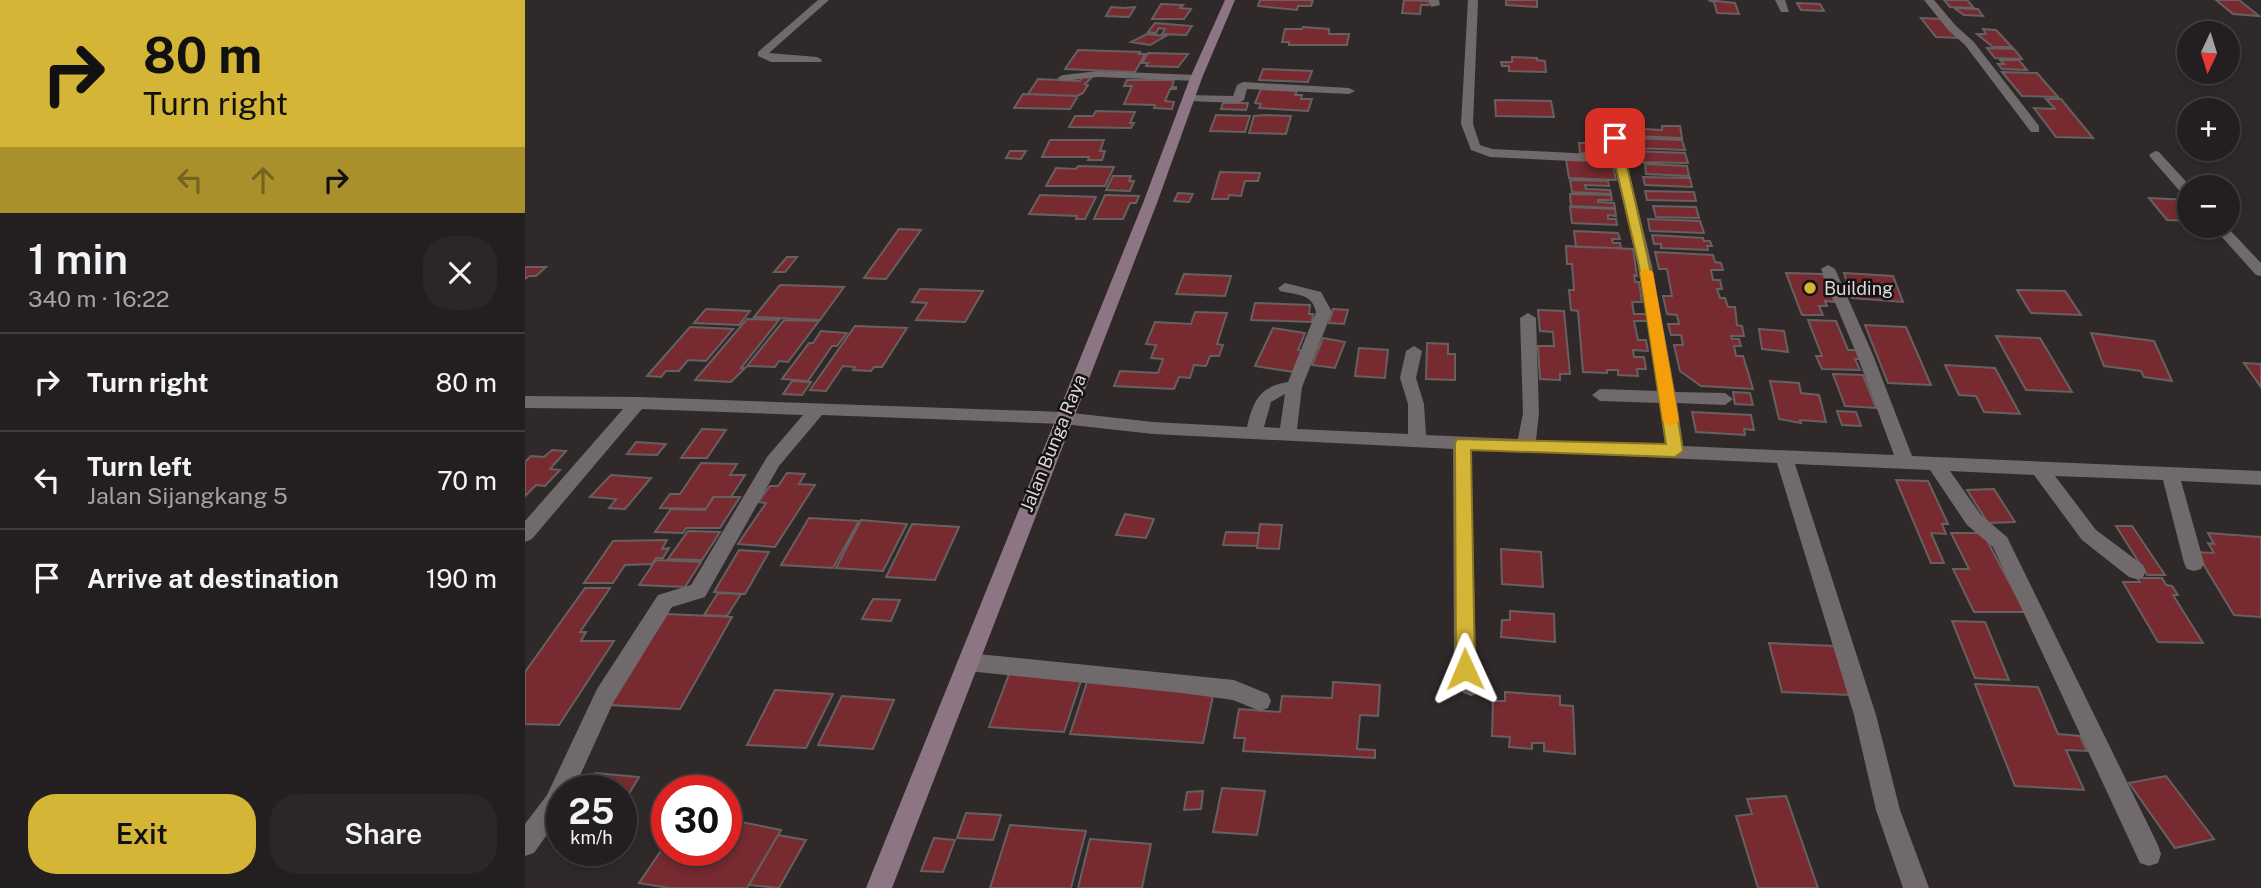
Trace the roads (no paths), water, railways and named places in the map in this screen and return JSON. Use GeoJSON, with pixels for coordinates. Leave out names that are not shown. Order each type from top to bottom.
{"type":"FeatureCollection","features":[{"type":"Feature","properties":{"kind":"street"},"geometry":{"type":"LineString","coordinates":[[817,61],[771,59],[762,54],[824,0]]}},
{"type":"Feature","properties":{"kind":"street","name":"Jalan Bunga Raya"},"geometry":{"type":"LineString","coordinates":[[879,888],[1150,203],[1188,98],[1230,0]]}},
{"type":"Feature","properties":{"kind":"street"},"geometry":{"type":"LineString","coordinates":[[1473,0],[1467,124],[1475,147],[1490,153],[1618,159]]}},
{"type":"Feature","properties":{"kind":"street"},"geometry":{"type":"LineString","coordinates":[[1929,0],[1952,28],[1969,43],[2035,129]]}},
{"type":"Feature","properties":{"kind":"street"},"geometry":{"type":"LineString","coordinates":[[1063,78],[1098,74],[1196,78]]}},
{"type":"Feature","properties":{"kind":"street"},"geometry":{"type":"LineString","coordinates":[[1188,98],[1238,100],[1243,85],[1349,91]]}},
{"type":"Feature","properties":{"kind":"street"},"geometry":{"type":"LineString","coordinates":[[1615,138],[1645,266],[1675,451]]}},
{"type":"Feature","properties":{"kind":"street"},"geometry":{"type":"LineString","coordinates":[[2155,155],[2177,180]]}},
{"type":"Feature","properties":{"kind":"street"},"geometry":{"type":"LineString","coordinates":[[2230,238],[2261,272]]}},
{"type":"Feature","properties":{"kind":"street"},"geometry":{"type":"LineString","coordinates":[[1828,268],[1865,355],[1905,462]]}},
{"type":"Feature","properties":{"kind":"street"},"geometry":{"type":"LineString","coordinates":[[1285,288],[1306,290],[1319,298],[1324,313],[1294,387],[1288,435]]}},
{"type":"Feature","properties":{"kind":"street"},"geometry":{"type":"LineString","coordinates":[[1526,446],[1531,413],[1528,318]]}},
{"type":"Feature","properties":{"kind":"street"},"geometry":{"type":"LineString","coordinates":[[1414,351],[1408,378],[1416,404],[1417,441]]}},
{"type":"Feature","properties":{"kind":"street"},"geometry":{"type":"LineString","coordinates":[[1254,432],[1265,396],[1271,390],[1294,387]]}},
{"type":"Feature","properties":{"kind":"street"},"geometry":{"type":"LineString","coordinates":[[1600,395],[1725,399]]}},
{"type":"Feature","properties":{"kind":"street"},"geometry":{"type":"LineString","coordinates":[[525,402],[638,403],[1063,418],[1153,428],[1288,435],[2261,478]]}},
{"type":"Feature","properties":{"kind":"street"},"geometry":{"type":"LineString","coordinates":[[525,534],[638,403]]}},
{"type":"Feature","properties":{"kind":"street"},"geometry":{"type":"LineString","coordinates":[[525,844],[555,803],[605,696],[665,601],[698,591],[773,462],[816,411]]}},
{"type":"Feature","properties":{"kind":"street"},"geometry":{"type":"LineString","coordinates":[[1462,443],[1465,669],[1471,686]]}},
{"type":"Feature","properties":{"kind":"street"},"geometry":{"type":"LineString","coordinates":[[1784,456],[1865,715],[1888,810],[1916,888]]}},
{"type":"Feature","properties":{"kind":"street"},"geometry":{"type":"LineString","coordinates":[[1935,463],[1974,520],[2000,542],[2149,854]]}},
{"type":"Feature","properties":{"kind":"street"},"geometry":{"type":"LineString","coordinates":[[2040,469],[2089,535],[2136,571]]}},
{"type":"Feature","properties":{"kind":"street"},"geometry":{"type":"LineString","coordinates":[[2170,474],[2194,564]]}},
{"type":"Feature","properties":{"kind":"street"},"geometry":{"type":"LineString","coordinates":[[968,662],[1208,686],[1234,690],[1260,701]]}},
{"type":"Feature","properties":{"kind":"place","name":"Building"},"geometry":{"type":"Point","coordinates":[1810,288]}}]}
